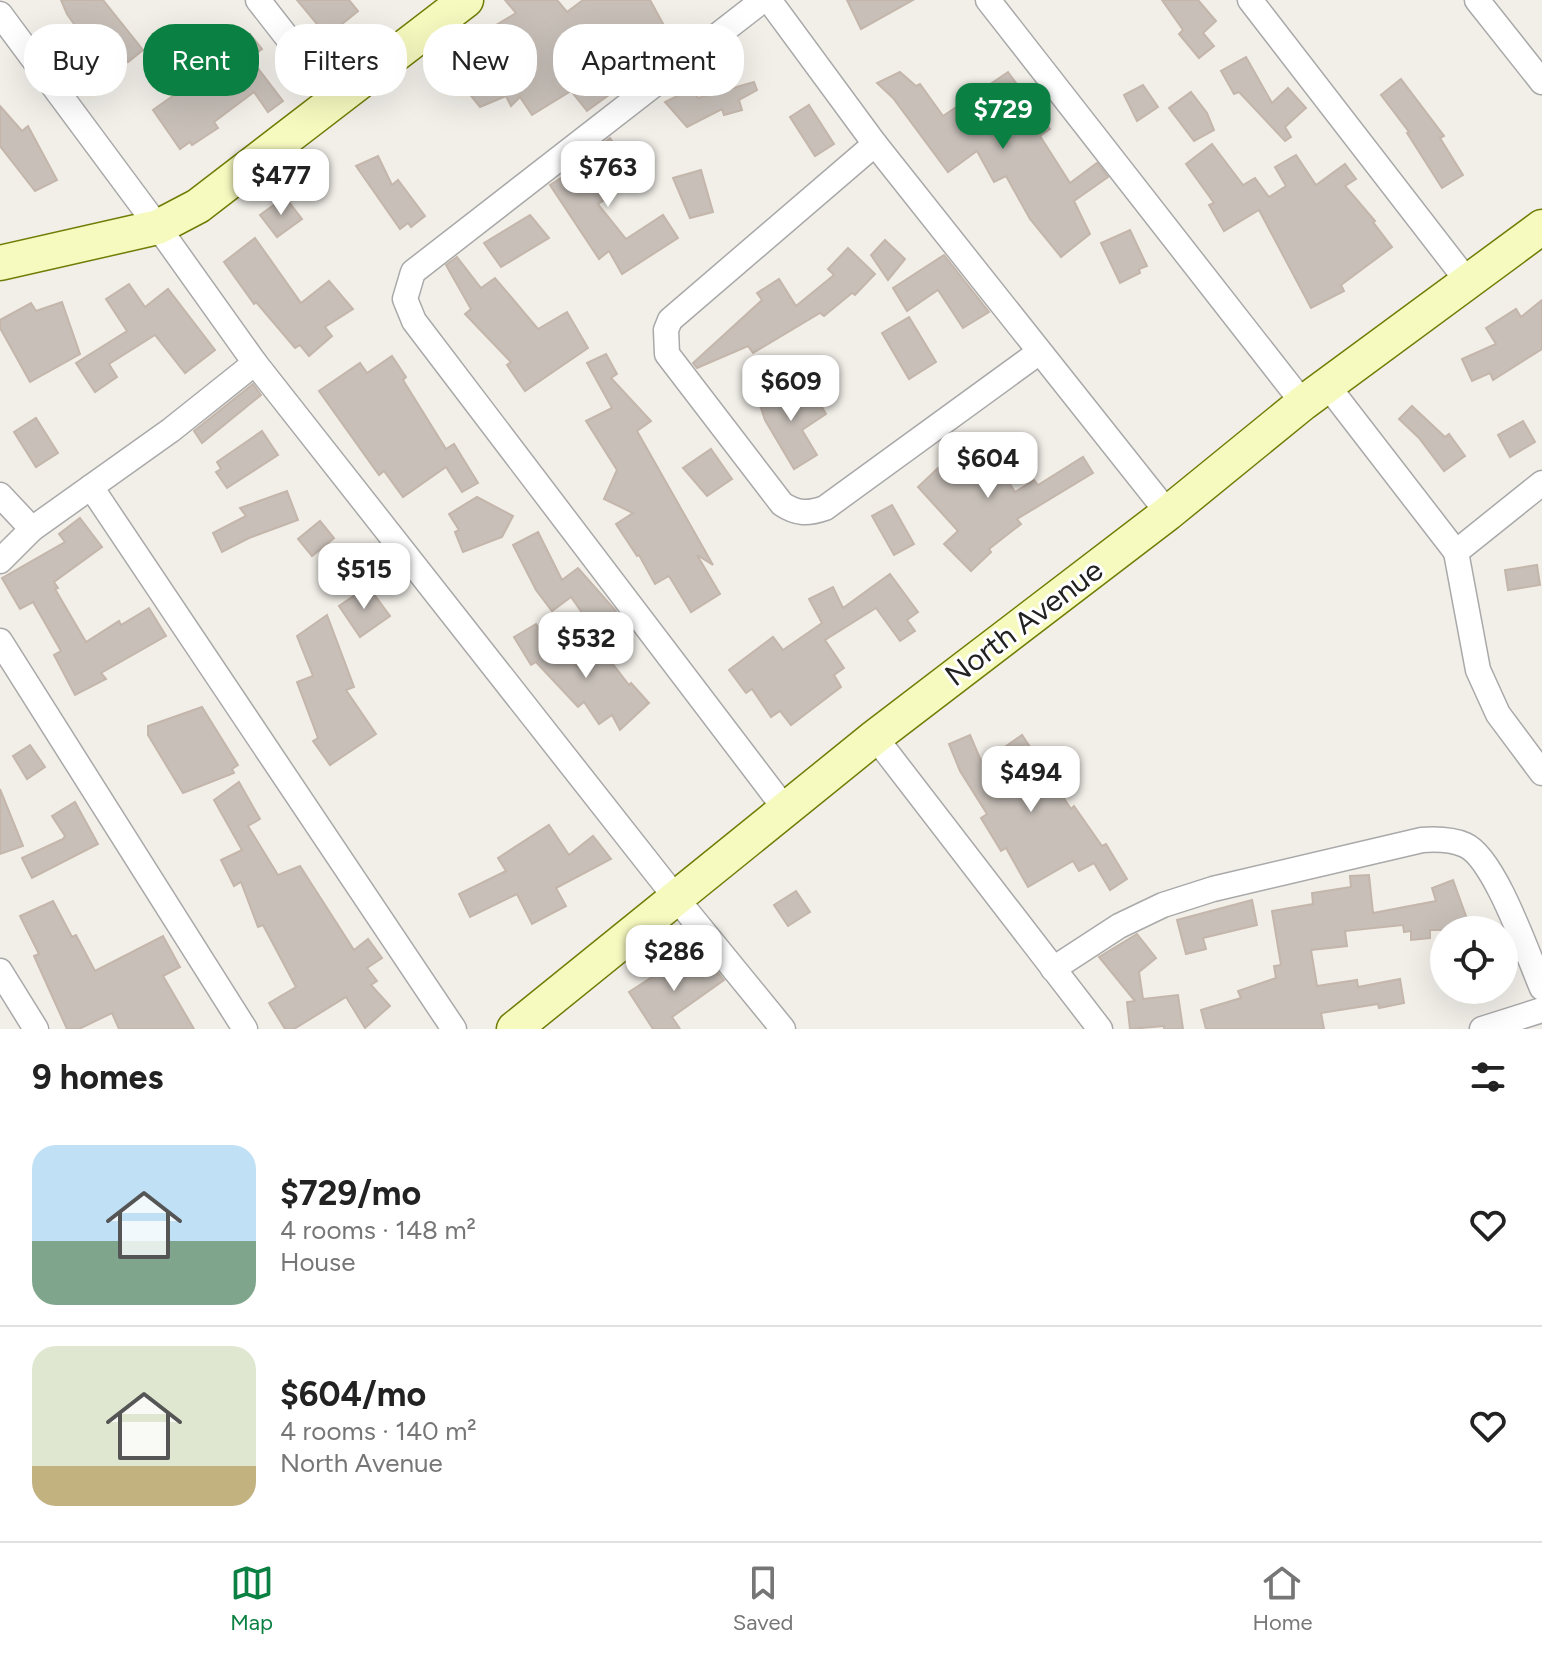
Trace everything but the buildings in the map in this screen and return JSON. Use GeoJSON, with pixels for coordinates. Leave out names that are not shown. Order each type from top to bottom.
{"type":"FeatureCollection","features":[{"type":"Feature","properties":{"kind":"street"},"geometry":{"type":"LineString","coordinates":[[258,0],[336,100]]}},
{"type":"Feature","properties":{"kind":"street"},"geometry":{"type":"LineString","coordinates":[[0,263],[158,227],[198,206],[466,0]]}},
{"type":"Feature","properties":{"kind":"street"},"geometry":{"type":"LineString","coordinates":[[763,0],[413,272],[405,299],[414,321],[786,810]]}},
{"type":"Feature","properties":{"kind":"street"},"geometry":{"type":"LineString","coordinates":[[769,0],[875,144],[1168,513]]}},
{"type":"Feature","properties":{"kind":"street"},"geometry":{"type":"LineString","coordinates":[[988,0],[1315,394],[1456,552],[1478,670],[1498,714],[1542,773]]}},
{"type":"Feature","properties":{"kind":"street"},"geometry":{"type":"LineString","coordinates":[[1250,0],[1468,282]]}},
{"type":"Feature","properties":{"kind":"street"},"geometry":{"type":"LineString","coordinates":[[1477,0],[1542,82]]}},
{"type":"Feature","properties":{"kind":"street"},"geometry":{"type":"LineString","coordinates":[[0,14],[255,363],[676,898],[783,1029]]}},
{"type":"Feature","properties":{"kind":"street"},"geometry":{"type":"LineString","coordinates":[[875,144],[670,320],[666,330],[667,354],[782,504],[794,512],[810,513],[825,508],[1038,353]]}},
{"type":"Feature","properties":{"kind":"street","name":"North Avenue"},"geometry":{"type":"LineString","coordinates":[[514,1029],[875,737],[1168,513],[1315,394],[1542,227]]}},
{"type":"Feature","properties":{"kind":"street"},"geometry":{"type":"LineString","coordinates":[[0,561],[32,529],[171,430],[255,363]]}},
{"type":"Feature","properties":{"kind":"street"},"geometry":{"type":"LineString","coordinates":[[1456,552],[1542,483]]}},
{"type":"Feature","properties":{"kind":"street"},"geometry":{"type":"LineString","coordinates":[[91,487],[454,1029]]}},
{"type":"Feature","properties":{"kind":"street"},"geometry":{"type":"LineString","coordinates":[[0,495],[32,529]]}},
{"type":"Feature","properties":{"kind":"street"},"geometry":{"type":"LineString","coordinates":[[0,641],[245,1029]]}},
{"type":"Feature","properties":{"kind":"street"},"geometry":{"type":"LineString","coordinates":[[875,737],[1100,1029]]}},
{"type":"Feature","properties":{"kind":"street"},"geometry":{"type":"LineString","coordinates":[[1053,969],[1119,926],[1163,905],[1213,889],[1407,843],[1445,839],[1467,846],[1482,858],[1494,878],[1542,988]]}},
{"type":"Feature","properties":{"kind":"street"},"geometry":{"type":"LineString","coordinates":[[1,977],[36,1029]]}},
{"type":"Feature","properties":{"kind":"street"},"geometry":{"type":"LineString","coordinates":[[1482,1029],[1542,1010]]}}]}
